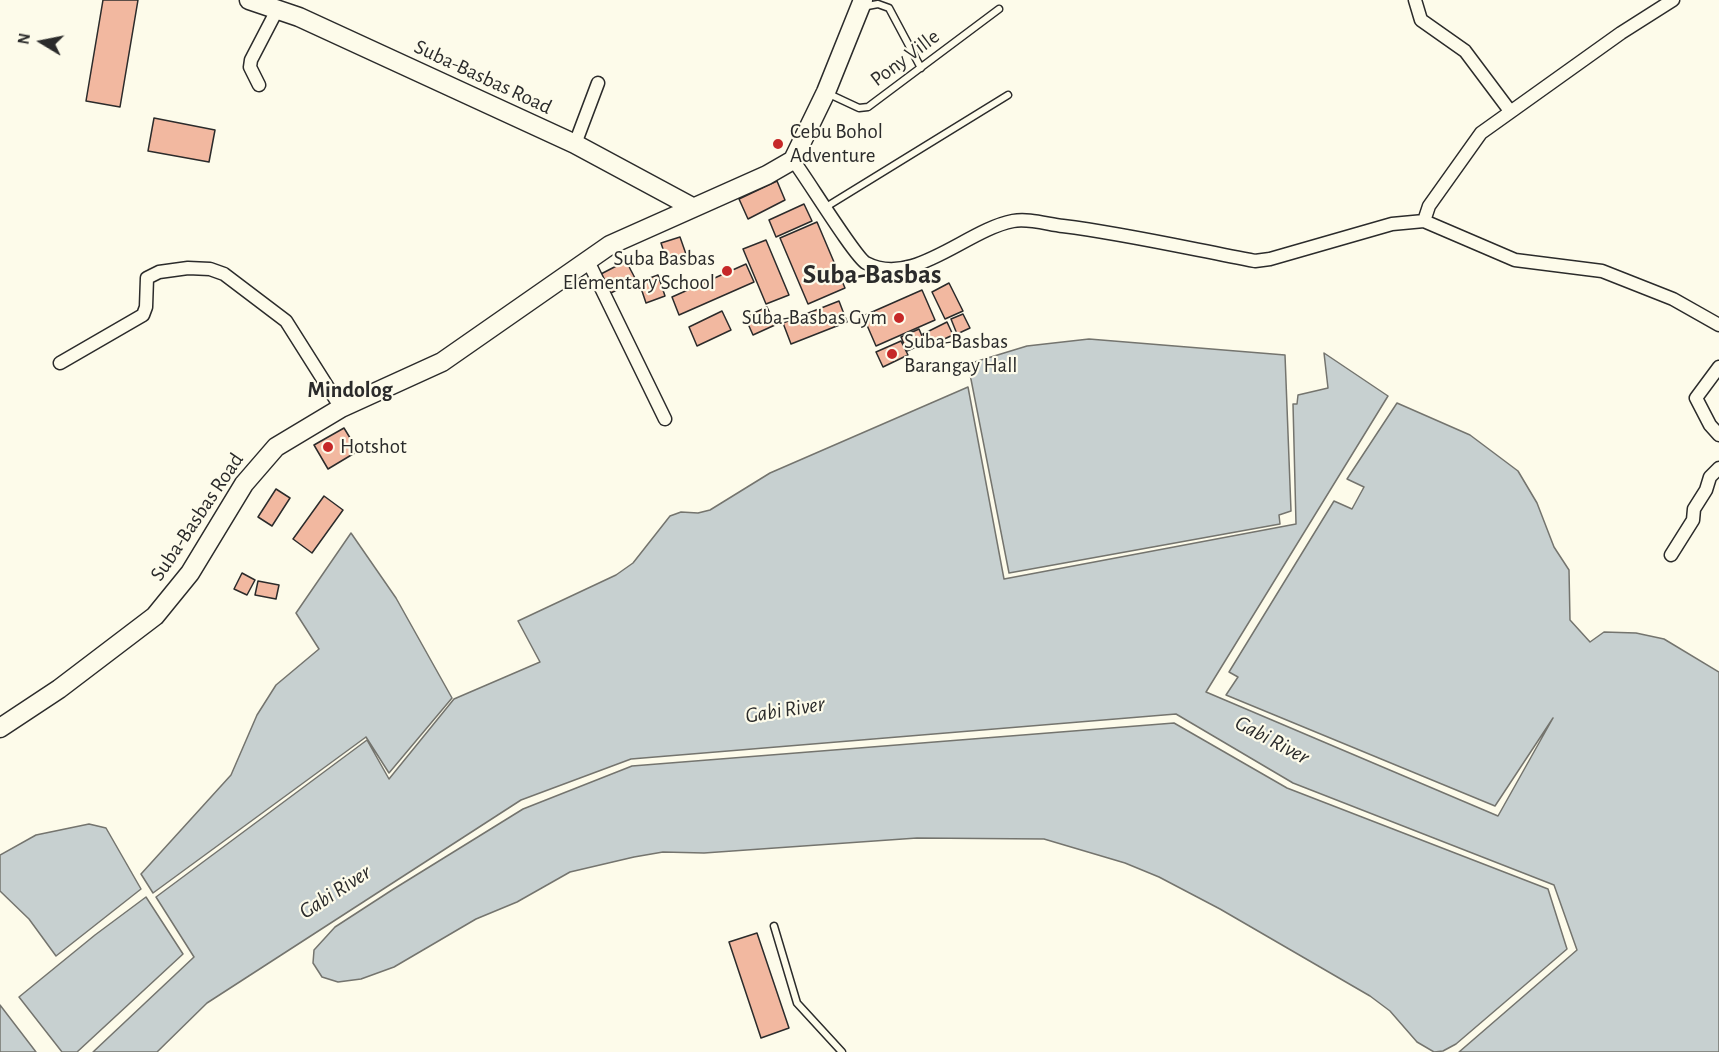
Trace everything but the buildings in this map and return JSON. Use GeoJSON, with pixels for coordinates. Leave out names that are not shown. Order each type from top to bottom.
{"type":"FeatureCollection","features":[{"type":"Feature","properties":{"kind":"street","name":"Suba-Basbas Road"},"geometry":{"type":"LineString","coordinates":[[249,0],[299,17],[575,144],[692,207]]}},
{"type":"Feature","properties":{"kind":"street"},"geometry":{"type":"LineString","coordinates":[[1415,0],[1421,20],[1465,51],[1510,111]]}},
{"type":"Feature","properties":{"kind":"street"},"geometry":{"type":"LineString","coordinates":[[1424,221],[1430,206],[1481,134],[1510,111],[1673,0]]}},
{"type":"Feature","properties":{"kind":"street"},"geometry":{"type":"LineString","coordinates":[[862,4],[826,92],[793,160],[860,258],[887,271],[901,270],[934,257],[975,234],[1017,220],[1080,228],[1255,261],[1270,259],[1392,224],[1424,221],[1515,260],[1602,272],[1673,299],[1719,325]]}},
{"type":"Feature","properties":{"kind":"street"},"geometry":{"type":"LineString","coordinates":[[259,85],[250,67],[251,60],[277,10]]}},
{"type":"Feature","properties":{"kind":"street"},"geometry":{"type":"LineString","coordinates":[[575,144],[598,83]]}},
{"type":"Feature","properties":{"kind":"street","name":"Suba-Basbas Road"},"geometry":{"type":"LineString","coordinates":[[0,728],[59,689],[155,616],[190,573],[226,512],[263,460],[276,447],[341,408],[442,362],[587,259],[692,207],[767,175],[793,160]]}},
{"type":"Feature","properties":{"kind":"street"},"geometry":{"type":"LineString","coordinates":[[587,259],[665,419]]}},
{"type":"Feature","properties":{"kind":"street"},"geometry":{"type":"LineString","coordinates":[[60,363],[143,315],[146,307],[147,278],[159,272],[210,269],[224,274],[286,321],[341,408]]}},
{"type":"Feature","properties":{"kind":"street"},"geometry":{"type":"LineString","coordinates":[[1719,367],[1696,398],[1710,425],[1719,435]]}},
{"type":"Feature","properties":{"kind":"street"},"geometry":{"type":"LineString","coordinates":[[1671,555],[1693,520],[1694,509],[1706,490],[1710,477],[1719,468]]}},
{"type":"Feature","properties":{"kind":"lane"},"geometry":{"type":"LineString","coordinates":[[862,4],[878,4],[889,8],[921,68]]}},
{"type":"Feature","properties":{"kind":"lane","name":"Pony Ville"},"geometry":{"type":"LineString","coordinates":[[826,92],[859,108],[868,107],[999,9]]}},
{"type":"Feature","properties":{"kind":"lane"},"geometry":{"type":"LineString","coordinates":[[826,207],[1008,95]]}},
{"type":"Feature","properties":{"kind":"lane"},"geometry":{"type":"LineString","coordinates":[[774,926],[797,1003],[842,1052]]}},
{"type":"Feature","properties":{"kind":"water"},"geometry":{"type":"Polygon","coordinates":[[[1089,339],[1285,355],[1291,511],[1279,515],[1280,524],[1009,573],[968,364],[1027,346],[1089,339]]]}},
{"type":"Feature","properties":{"kind":"water","name":"Gabi River"},"geometry":{"type":"Polygon","coordinates":[[[1324,353],[1388,396],[1206,692],[1498,816],[1553,718],[1495,806],[1226,695],[1238,677],[1229,672],[1334,501],[1352,509],[1364,487],[1347,479],[1397,403],[1470,435],[1518,471],[1537,503],[1554,547],[1569,570],[1570,620],[1590,642],[1604,632],[1636,633],[1664,639],[1719,672],[1719,1052],[1459,1052],[1577,950],[1554,885],[1293,783],[1176,714],[631,759],[521,800],[207,1003],[157,1052],[93,1052],[194,957],[156,897],[367,740],[389,779],[454,699],[540,662],[518,621],[616,575],[633,563],[670,516],[681,512],[698,513],[710,510],[770,473],[968,387],[1004,579],[1296,524],[1293,404],[1297,404],[1298,395],[1328,388],[1324,353]]]}},
{"type":"Feature","properties":{"kind":"water"},"geometry":{"type":"Polygon","coordinates":[[[351,533],[396,598],[452,698],[389,773],[366,737],[153,893],[141,874],[231,775],[257,715],[276,685],[319,649],[296,613],[351,533]]]}},
{"type":"Feature","properties":{"kind":"water"},"geometry":{"type":"Polygon","coordinates":[[[1174,723],[1287,788],[1548,889],[1567,949],[1456,1044],[1443,1051],[1434,1052],[1417,1042],[1390,1011],[1370,996],[1220,909],[1159,877],[1125,863],[1044,839],[917,838],[704,853],[663,852],[634,857],[570,872],[517,902],[476,919],[394,967],[361,979],[338,982],[322,977],[313,963],[314,950],[335,927],[523,809],[632,766],[1174,723]]]}},
{"type":"Feature","properties":{"kind":"water"},"geometry":{"type":"Polygon","coordinates":[[[89,824],[106,828],[141,889],[56,956],[29,919],[0,891],[0,855],[36,835],[89,824]]]}},
{"type":"Feature","properties":{"kind":"water"},"geometry":{"type":"Polygon","coordinates":[[[146,897],[183,954],[77,1052],[62,1052],[19,997],[146,897]]]}},
{"type":"Feature","properties":{"kind":"water"},"geometry":{"type":"Polygon","coordinates":[[[0,1005],[36,1052],[0,1052],[0,1005]]]}},
{"type":"Feature","properties":{"kind":"place","name":"Cebu Bohol Adventure"},"geometry":{"type":"Point","coordinates":[778,144]}},
{"type":"Feature","properties":{"kind":"place","name":"Suba Basbas Elementary School"},"geometry":{"type":"Point","coordinates":[727,271]}},
{"type":"Feature","properties":{"kind":"place","name":"Suba-Basbas Gym"},"geometry":{"type":"Point","coordinates":[899,318]}},
{"type":"Feature","properties":{"kind":"place","name":"Suba-Basbas Barangay Hall"},"geometry":{"type":"Point","coordinates":[892,354]}},
{"type":"Feature","properties":{"kind":"place","name":"Hotshot"},"geometry":{"type":"Point","coordinates":[328,447]}},
{"type":"Feature","properties":{"kind":"district","name":"Suba-Basbas"},"geometry":{"type":"Point","coordinates":[872,275]}},
{"type":"Feature","properties":{"kind":"district","name":"Mindolog"},"geometry":{"type":"Point","coordinates":[350,390]}}]}
